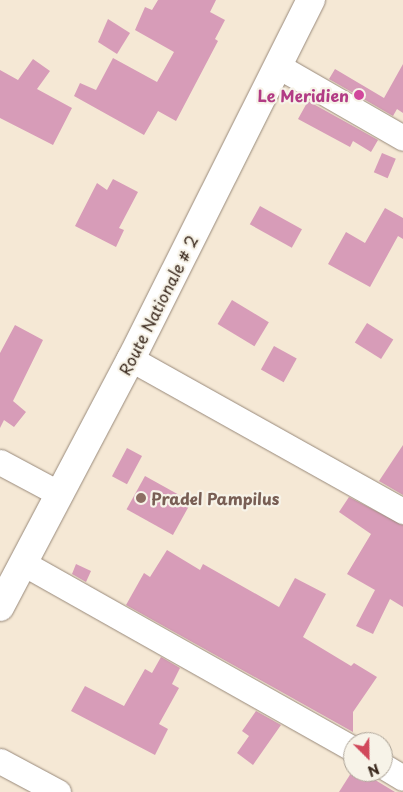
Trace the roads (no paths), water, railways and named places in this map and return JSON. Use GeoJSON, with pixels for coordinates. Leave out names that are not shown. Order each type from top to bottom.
{"type":"FeatureCollection","features":[{"type":"Feature","properties":{"kind":"main road","name":"Route Nationale # 2"},"geometry":{"type":"LineString","coordinates":[[0,608],[131,359],[311,0]]}},
{"type":"Feature","properties":{"kind":"street"},"geometry":{"type":"LineString","coordinates":[[278,66],[403,138]]}},
{"type":"Feature","properties":{"kind":"street"},"geometry":{"type":"LineString","coordinates":[[131,359],[403,511]]}},
{"type":"Feature","properties":{"kind":"street"},"geometry":{"type":"LineString","coordinates":[[0,462],[60,494]]}},
{"type":"Feature","properties":{"kind":"street"},"geometry":{"type":"LineString","coordinates":[[23,563],[343,744]]}},
{"type":"Feature","properties":{"kind":"street"},"geometry":{"type":"LineString","coordinates":[[0,761],[58,792]]}},
{"type":"Feature","properties":{"kind":"place","name":"Le Meridien"},"geometry":{"type":"Point","coordinates":[359,95]}},
{"type":"Feature","properties":{"kind":"place","name":"Pradel Pampilus"},"geometry":{"type":"Point","coordinates":[141,498]}}]}
